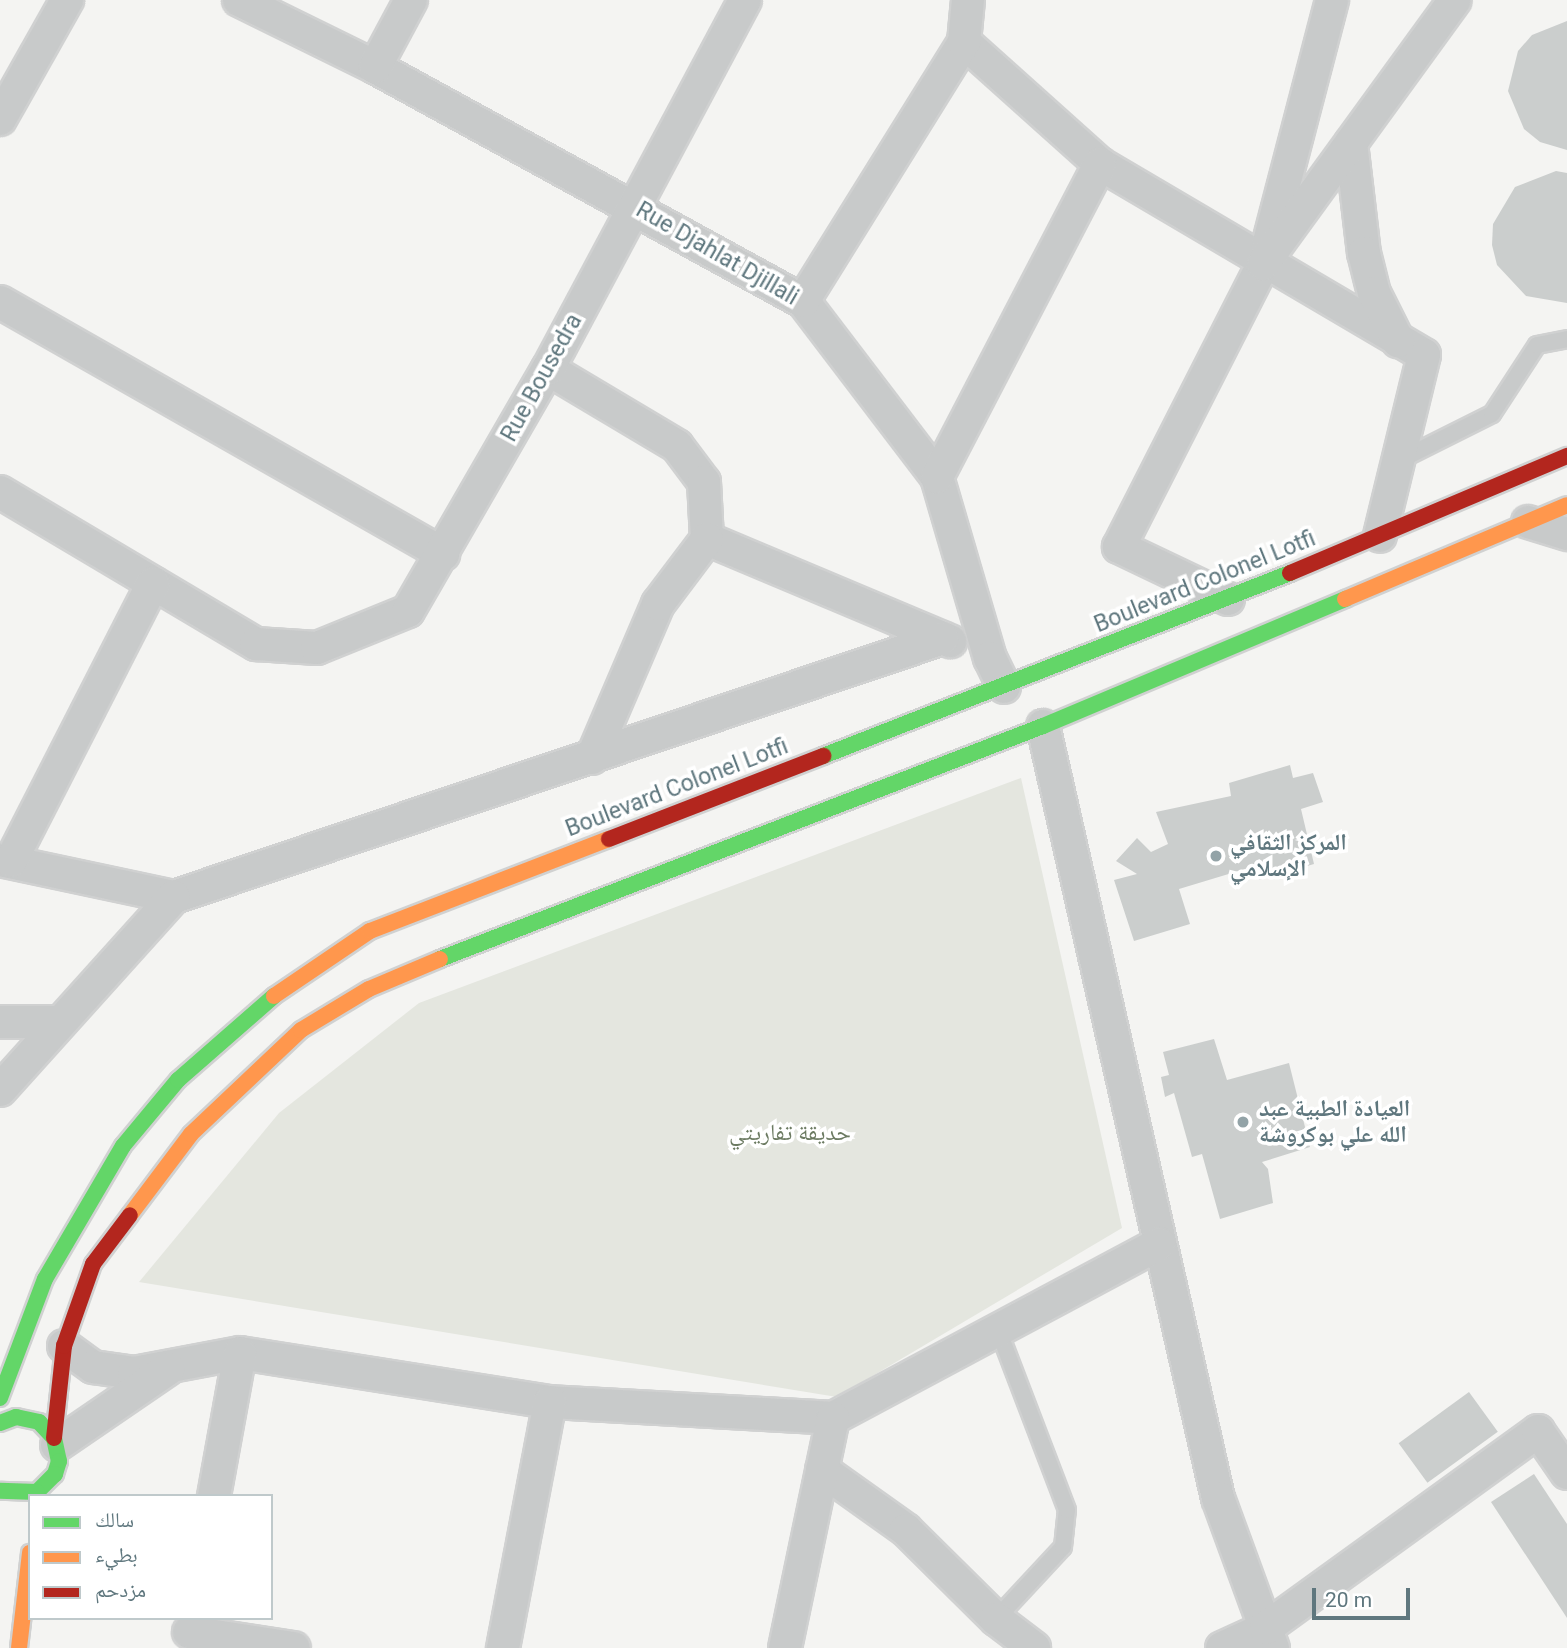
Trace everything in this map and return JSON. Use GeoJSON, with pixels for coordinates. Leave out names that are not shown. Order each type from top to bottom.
{"type":"FeatureCollection","features":[{"type":"Feature","properties":{"kind":"main road","name":"Boulevard Colonel Lotfi"},"geometry":{"type":"LineString","coordinates":[[0,1398],[45,1279],[123,1146],[178,1080],[301,974],[370,931],[1004,688],[1380,536],[1567,456]]}},
{"type":"Feature","properties":{"kind":"main road"},"geometry":{"type":"LineString","coordinates":[[36,1494],[55,1474],[55,1441],[64,1346],[93,1264],[135,1202],[191,1134],[301,1030],[369,989],[543,915],[1043,726],[1567,505]]}},
{"type":"Feature","properties":{"kind":"main road"},"geometry":{"type":"LineString","coordinates":[[0,1423],[27,1418],[55,1441]]}},
{"type":"Feature","properties":{"kind":"main road"},"geometry":{"type":"LineString","coordinates":[[0,1491],[28,1495]]}},
{"type":"Feature","properties":{"kind":"main road"},"geometry":{"type":"LineString","coordinates":[[19,1648],[28,1570]]}},
{"type":"Feature","properties":{"kind":"street"},"geometry":{"type":"LineString","coordinates":[[0,119],[10,73],[67,0]]}},
{"type":"Feature","properties":{"kind":"street","name":"Rue Djahlat Djillali"},"geometry":{"type":"LineString","coordinates":[[239,0],[375,67],[635,206],[803,301],[937,477],[990,658],[1004,688]]}},
{"type":"Feature","properties":{"kind":"street"},"geometry":{"type":"LineString","coordinates":[[375,67],[411,0]]}},
{"type":"Feature","properties":{"kind":"street","name":"Rue Bousedra"},"geometry":{"type":"LineString","coordinates":[[153,583],[256,644],[317,648],[408,611],[548,369],[744,0]]}},
{"type":"Feature","properties":{"kind":"street"},"geometry":{"type":"LineString","coordinates":[[803,301],[964,42],[968,0]]}},
{"type":"Feature","properties":{"kind":"street"},"geometry":{"type":"LineString","coordinates":[[1263,264],[1332,0]]}},
{"type":"Feature","properties":{"kind":"street"},"geometry":{"type":"LineString","coordinates":[[1227,599],[1119,547],[1263,264],[1455,0]]}},
{"type":"Feature","properties":{"kind":"street"},"geometry":{"type":"LineString","coordinates":[[964,42],[1100,163],[1263,264],[1424,355],[1380,536]]}},
{"type":"Feature","properties":{"kind":"street"},"geometry":{"type":"LineString","coordinates":[[1351,143],[1364,253],[1374,293],[1398,341]]}},
{"type":"Feature","properties":{"kind":"street"},"geometry":{"type":"LineString","coordinates":[[937,477],[1100,163]]}},
{"type":"Feature","properties":{"kind":"street"},"geometry":{"type":"LineString","coordinates":[[0,302],[443,554]]}},
{"type":"Feature","properties":{"kind":"street"},"geometry":{"type":"LineString","coordinates":[[548,369],[677,446],[704,482],[706,539],[658,604],[592,758]]}},
{"type":"Feature","properties":{"kind":"street"},"geometry":{"type":"LineString","coordinates":[[4,504],[153,583],[5,861],[174,897]]}},
{"type":"Feature","properties":{"kind":"street"},"geometry":{"type":"LineString","coordinates":[[1528,522],[1567,534]]}},
{"type":"Feature","properties":{"kind":"street"},"geometry":{"type":"LineString","coordinates":[[706,539],[990,658]]}},
{"type":"Feature","properties":{"kind":"street"},"geometry":{"type":"LineString","coordinates":[[0,1090],[174,897],[943,638]]}},
{"type":"Feature","properties":{"kind":"street"},"geometry":{"type":"LineString","coordinates":[[1043,726],[1218,1498],[1270,1638]]}},
{"type":"Feature","properties":{"kind":"street"},"geometry":{"type":"LineString","coordinates":[[0,1022],[60,1022]]}},
{"type":"Feature","properties":{"kind":"street"},"geometry":{"type":"LineString","coordinates":[[64,1346],[93,1367],[134,1373],[240,1353],[550,1402],[833,1418],[1159,1244]]}},
{"type":"Feature","properties":{"kind":"street"},"geometry":{"type":"LineString","coordinates":[[214,1494],[240,1353]]}},
{"type":"Feature","properties":{"kind":"street"},"geometry":{"type":"LineString","coordinates":[[55,1441],[169,1368]]}},
{"type":"Feature","properties":{"kind":"street"},"geometry":{"type":"LineString","coordinates":[[503,1648],[550,1402]]}},
{"type":"Feature","properties":{"kind":"street"},"geometry":{"type":"LineString","coordinates":[[785,1648],[833,1418]]}},
{"type":"Feature","properties":{"kind":"street"},"geometry":{"type":"LineString","coordinates":[[1222,1648],[1270,1638],[1538,1431],[1567,1473]]}},
{"type":"Feature","properties":{"kind":"street"},"geometry":{"type":"LineString","coordinates":[[822,1470],[906,1530],[996,1619],[1034,1648]]}},
{"type":"Feature","properties":{"kind":"street"},"geometry":{"type":"LineString","coordinates":[[189,1633],[294,1648]]}},
{"type":"Feature","properties":{"kind":"lane"},"geometry":{"type":"LineString","coordinates":[[1398,461],[1492,414],[1537,345],[1567,339]]}},
{"type":"Feature","properties":{"kind":"lane"},"geometry":{"type":"LineString","coordinates":[[996,1619],[1063,1547],[1067,1510],[998,1329]]}},
{"type":"Feature","properties":{"kind":"green space","name":"حديقة تفاريتي"},"geometry":{"type":"Polygon","coordinates":[[[1021,778],[1122,1228],[837,1397],[139,1282],[279,1113],[419,1003],[1021,778]]]}},
{"type":"Feature","properties":{"kind":"building"},"geometry":{"type":"Polygon","coordinates":[[[1567,21],[1567,150],[1540,142],[1524,129],[1508,91],[1518,51],[1532,35],[1567,21]]]}},
{"type":"Feature","properties":{"kind":"building"},"geometry":{"type":"Polygon","coordinates":[[[1556,171],[1567,173],[1567,303],[1526,296],[1497,265],[1492,245],[1493,224],[1515,187],[1556,171]]]}},
{"type":"Feature","properties":{"kind":"building","name":"المركز الثقافي الإسلامي"},"geometry":{"type":"Polygon","coordinates":[[[1290,765],[1293,778],[1313,773],[1323,802],[1301,809],[1314,864],[1259,880],[1255,866],[1179,889],[1190,924],[1134,941],[1114,880],[1137,874],[1116,861],[1137,838],[1151,852],[1168,844],[1156,812],[1231,796],[1229,783],[1290,765]]]}},
{"type":"Feature","properties":{"kind":"building","name":"العيادة الطبية عبد الله علي بوكروشة"},"geometry":{"type":"Polygon","coordinates":[[[1214,1039],[1227,1080],[1289,1063],[1310,1147],[1262,1162],[1268,1169],[1273,1203],[1220,1219],[1202,1154],[1192,1157],[1174,1093],[1165,1097],[1161,1077],[1169,1075],[1163,1052],[1214,1039]]]}},
{"type":"Feature","properties":{"kind":"building"},"geometry":{"type":"Polygon","coordinates":[[[1469,1392],[1498,1432],[1427,1483],[1399,1443],[1469,1392]]]}},
{"type":"Feature","properties":{"kind":"building"},"geometry":{"type":"Polygon","coordinates":[[[1534,1474],[1567,1524],[1567,1618],[1491,1502],[1534,1474]]]}},
{"type":"Feature","properties":{"kind":"traffic: fast"},"geometry":{"type":"LineString","coordinates":[[823,756],[1290,573]]}},
{"type":"Feature","properties":{"kind":"traffic: fast"},"geometry":{"type":"LineString","coordinates":[[440,959],[1043,726],[1345,599]]}},
{"type":"Feature","properties":{"kind":"traffic: fast"},"geometry":{"type":"LineString","coordinates":[[0,1398],[45,1279],[123,1146],[178,1080],[274,996]]}},
{"type":"Feature","properties":{"kind":"traffic: fast"},"geometry":{"type":"LineString","coordinates":[[0,1423],[16,1417],[39,1422],[54,1438],[59,1461],[55,1474],[37,1492],[0,1491]]}},
{"type":"Feature","properties":{"kind":"traffic: slow"},"geometry":{"type":"LineString","coordinates":[[1345,599],[1567,505]]}},
{"type":"Feature","properties":{"kind":"traffic: slow"},"geometry":{"type":"LineString","coordinates":[[274,996],[370,931],[609,839]]}},
{"type":"Feature","properties":{"kind":"traffic: slow"},"geometry":{"type":"LineString","coordinates":[[130,1215],[191,1134],[301,1030],[369,989],[440,959]]}},
{"type":"Feature","properties":{"kind":"traffic: slow"},"geometry":{"type":"LineString","coordinates":[[19,1648],[28,1570]]}},
{"type":"Feature","properties":{"kind":"traffic: jam"},"geometry":{"type":"LineString","coordinates":[[1290,573],[1567,456]]}},
{"type":"Feature","properties":{"kind":"traffic: jam"},"geometry":{"type":"LineString","coordinates":[[609,839],[823,756]]}},
{"type":"Feature","properties":{"kind":"traffic: jam"},"geometry":{"type":"LineString","coordinates":[[54,1438],[64,1346],[93,1264],[130,1215]]}},
{"type":"Feature","properties":{"kind":"place","name":"المركز الثقافي الإسلامي"},"geometry":{"type":"Point","coordinates":[1216,856]}},
{"type":"Feature","properties":{"kind":"place","name":"العيادة الطبية عبد الله علي بوكروشة"},"geometry":{"type":"Point","coordinates":[1243,1122]}}]}
